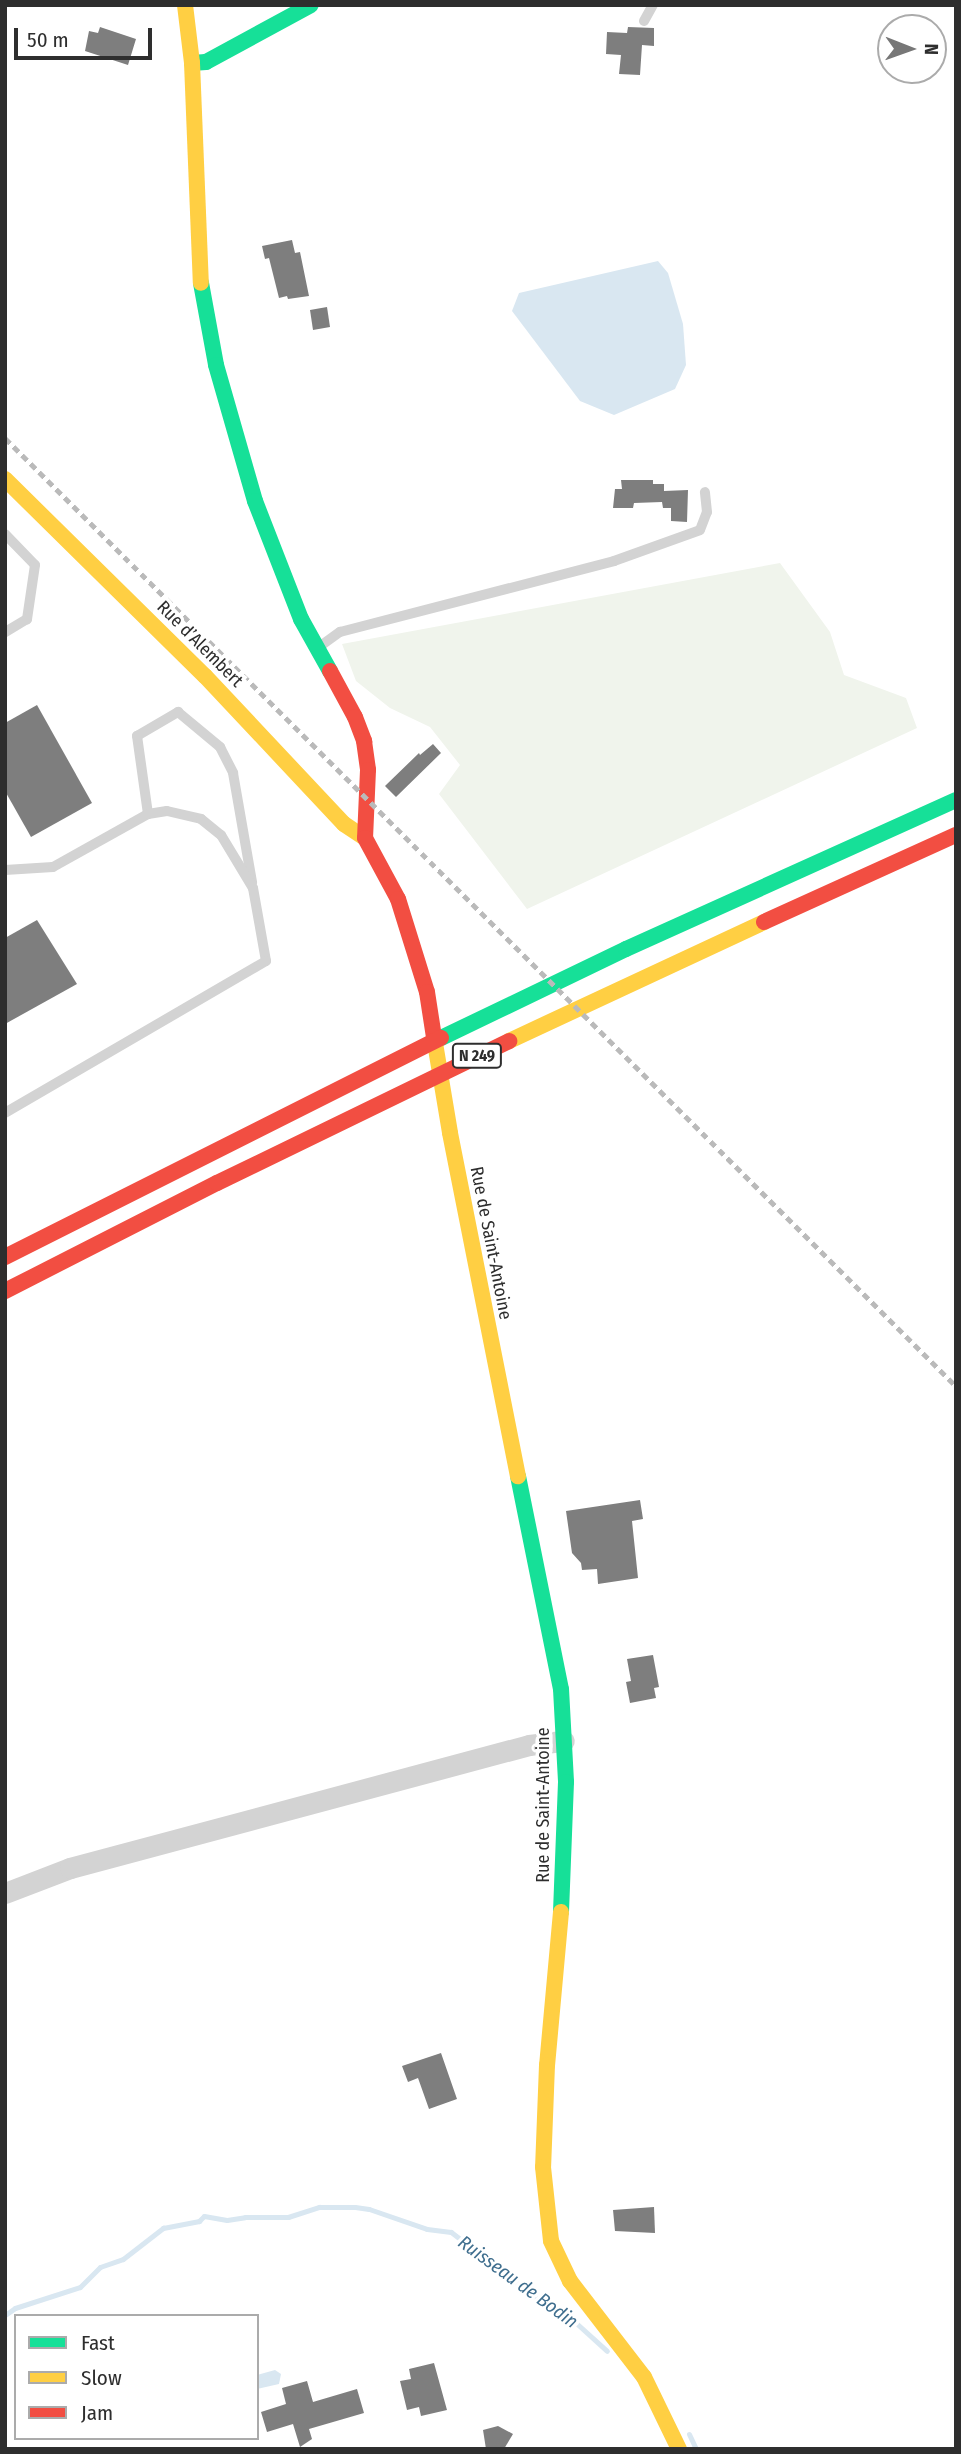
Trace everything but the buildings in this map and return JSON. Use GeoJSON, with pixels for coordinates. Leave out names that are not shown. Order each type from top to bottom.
{"type":"FeatureCollection","features":[{"type":"Feature","properties":{"kind":"main road"},"geometry":{"type":"LineString","coordinates":[[185,5],[192,63],[201,282],[216,365],[255,501],[301,619],[355,717],[364,741],[368,770],[365,838]]}},
{"type":"Feature","properties":{"kind":"main road"},"geometry":{"type":"LineString","coordinates":[[192,63],[206,61],[311,5]]}},
{"type":"Feature","properties":{"kind":"main road","name":"Rue d’Alembert"},"geometry":{"type":"LineString","coordinates":[[5,479],[205,677],[344,824],[365,838]]}},
{"type":"Feature","properties":{"kind":"main road","name":"N 249"},"geometry":{"type":"LineString","coordinates":[[5,1256],[468,1024],[638,943],[956,800]]}},
{"type":"Feature","properties":{"kind":"main road","name":"N 249"},"geometry":{"type":"LineString","coordinates":[[5,1291],[217,1183],[581,1006],[956,835]]}},
{"type":"Feature","properties":{"kind":"main road","name":"Rue de Saint-Antoine"},"geometry":{"type":"LineString","coordinates":[[365,838],[398,899],[427,992],[450,1133],[561,1689],[565,1741],[561,1922],[547,2065],[544,2201],[551,2241],[570,2281],[645,2377],[679,2449]]}},
{"type":"Feature","properties":{"kind":"street"},"geometry":{"type":"LineString","coordinates":[[5,1893],[97,1861],[529,1745],[565,1741]]}},
{"type":"Feature","properties":{"kind":"lane"},"geometry":{"type":"LineString","coordinates":[[644,21],[653,5]]}},
{"type":"Feature","properties":{"kind":"lane"},"geometry":{"type":"LineString","coordinates":[[316,649],[340,632],[614,561],[700,530],[707,512],[705,492]]}},
{"type":"Feature","properties":{"kind":"lane"},"geometry":{"type":"LineString","coordinates":[[5,534],[35,565],[27,619],[5,632]]}},
{"type":"Feature","properties":{"kind":"lane"},"geometry":{"type":"LineString","coordinates":[[5,1113],[266,961],[233,773],[220,747],[178,712],[136,736],[148,814]]}},
{"type":"Feature","properties":{"kind":"lane"},"geometry":{"type":"LineString","coordinates":[[5,870],[53,867],[148,814],[167,811],[201,819],[221,835],[253,888]]}},
{"type":"Feature","properties":{"kind":"shaded area"},"geometry":{"type":"Polygon","coordinates":[[[658,261],[668,273],[683,324],[686,365],[675,389],[614,415],[580,401],[512,311],[519,293],[658,261]]]}},
{"type":"Feature","properties":{"kind":"shaded area"},"geometry":{"type":"Polygon","coordinates":[[[780,563],[830,632],[844,675],[906,698],[917,728],[527,909],[439,794],[460,765],[430,727],[390,708],[356,681],[342,644],[780,563]]]}},
{"type":"Feature","properties":{"kind":"shaded area"},"geometry":{"type":"Polygon","coordinates":[[[275,2370],[281,2374],[279,2384],[259,2389],[259,2374],[275,2370]]]}},
{"type":"Feature","properties":{"kind":"waterway","name":"Ruisseau de Bodin"},"geometry":{"type":"LineString","coordinates":[[5,2315],[15,2308],[80,2287],[100,2267],[123,2259],[163,2228],[199,2221],[204,2216],[227,2220],[245,2217],[288,2217],[319,2207],[355,2207],[369,2209],[427,2229],[451,2232],[548,2307],[555,2308],[566,2319],[575,2322],[607,2351]]}},
{"type":"Feature","properties":{"kind":"waterway","name":"Ruisseau de Bodin"},"geometry":{"type":"LineString","coordinates":[[689,2434],[696,2449]]}},
{"type":"Feature","properties":{"kind":"railway"},"geometry":{"type":"LineString","coordinates":[[5,438],[956,1386]]}},
{"type":"Feature","properties":{"kind":"traffic: fast"},"geometry":{"type":"LineString","coordinates":[[192,63],[206,62],[311,5]]}},
{"type":"Feature","properties":{"kind":"traffic: fast"},"geometry":{"type":"LineString","coordinates":[[201,283],[216,365],[255,501],[301,619],[330,671]]}},
{"type":"Feature","properties":{"kind":"traffic: fast"},"geometry":{"type":"LineString","coordinates":[[441,1038],[626,949],[956,800]]}},
{"type":"Feature","properties":{"kind":"traffic: fast"},"geometry":{"type":"LineString","coordinates":[[518,1476],[561,1689],[566,1782],[561,1912]]}},
{"type":"Feature","properties":{"kind":"traffic: slow"},"geometry":{"type":"LineString","coordinates":[[185,5],[192,63],[201,283]]}},
{"type":"Feature","properties":{"kind":"traffic: slow"},"geometry":{"type":"LineString","coordinates":[[5,479],[205,676],[344,824],[365,838]]}},
{"type":"Feature","properties":{"kind":"traffic: slow"},"geometry":{"type":"LineString","coordinates":[[509,1041],[764,922]]}},
{"type":"Feature","properties":{"kind":"traffic: slow"},"geometry":{"type":"LineString","coordinates":[[434,1037],[450,1133],[518,1476]]}},
{"type":"Feature","properties":{"kind":"traffic: slow"},"geometry":{"type":"LineString","coordinates":[[561,1912],[547,2065],[543,2167],[551,2241],[570,2281],[644,2377],[679,2449]]}},
{"type":"Feature","properties":{"kind":"traffic: jam"},"geometry":{"type":"LineString","coordinates":[[330,671],[355,717],[364,741],[368,770],[365,838],[398,899],[427,992],[434,1037]]}},
{"type":"Feature","properties":{"kind":"traffic: jam"},"geometry":{"type":"LineString","coordinates":[[764,922],[956,835]]}},
{"type":"Feature","properties":{"kind":"traffic: jam"},"geometry":{"type":"LineString","coordinates":[[5,1257],[441,1038]]}},
{"type":"Feature","properties":{"kind":"traffic: jam"},"geometry":{"type":"LineString","coordinates":[[5,1291],[217,1183],[509,1041]]}}]}
